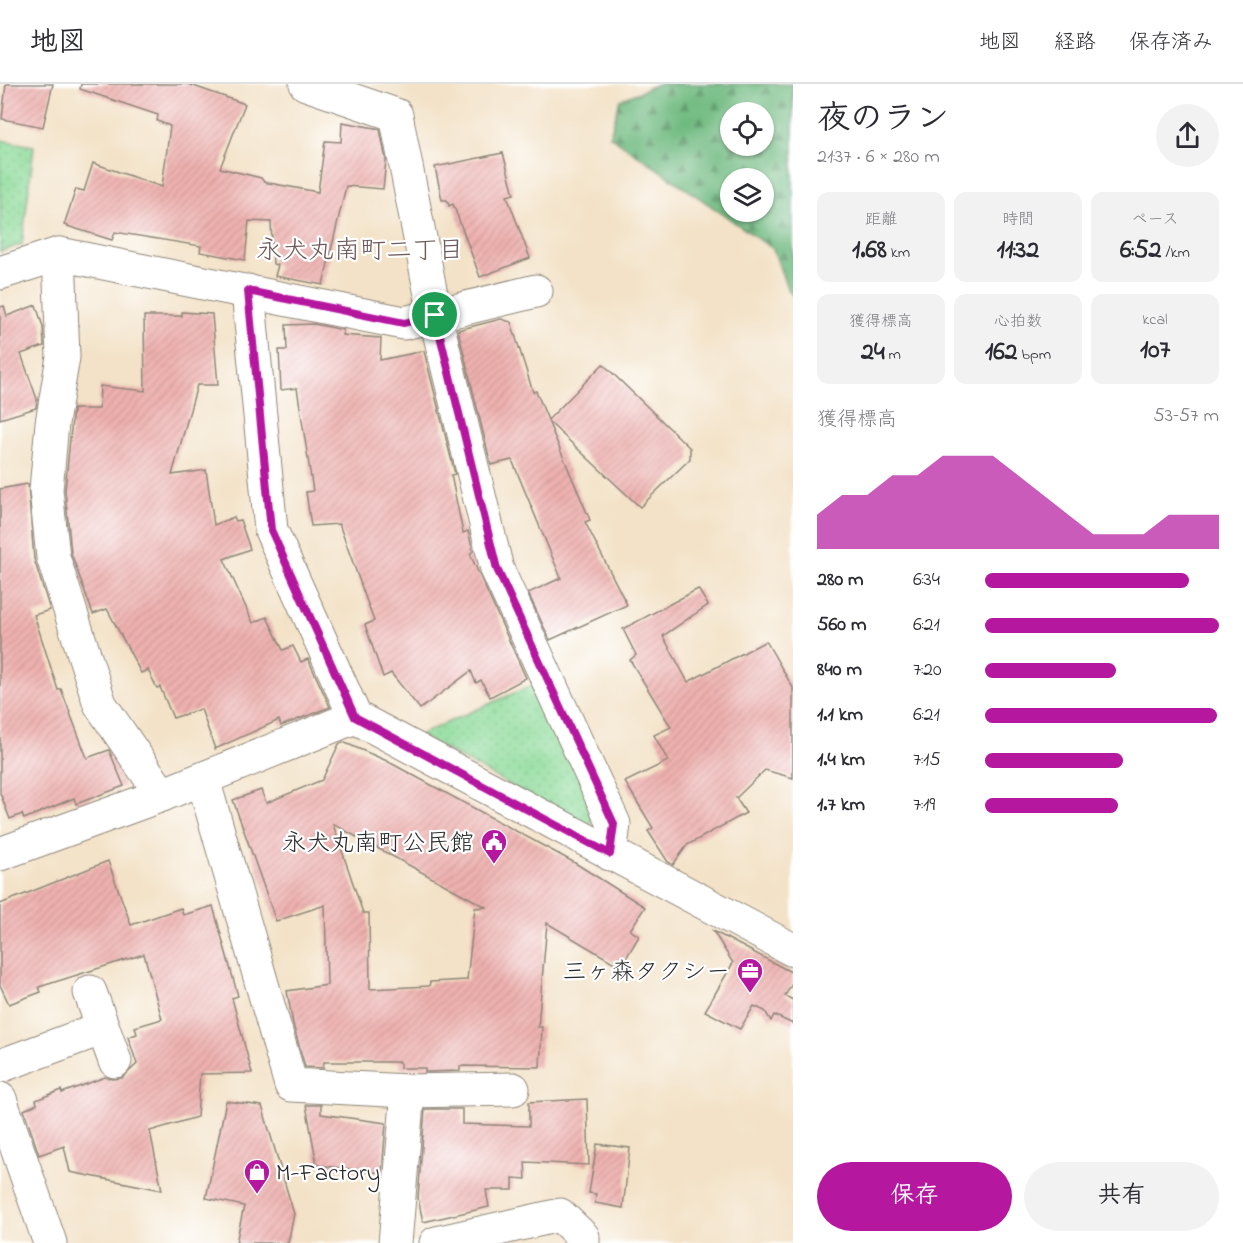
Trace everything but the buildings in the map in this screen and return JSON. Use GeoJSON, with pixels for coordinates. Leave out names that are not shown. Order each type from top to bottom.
{"type":"FeatureCollection","features":[{"type":"Feature","properties":{"kind":"street"},"geometry":{"type":"LineString","coordinates":[[306,84],[396,115],[435,315],[497,569],[614,824],[610,854]]}},
{"type":"Feature","properties":{"kind":"street"},"geometry":{"type":"LineString","coordinates":[[0,273],[59,254],[404,323],[536,291]]}},
{"type":"Feature","properties":{"kind":"street"},"geometry":{"type":"LineString","coordinates":[[59,254],[63,357],[52,423],[46,490],[53,557],[100,704],[162,795]]}},
{"type":"Feature","properties":{"kind":"street"},"geometry":{"type":"LineString","coordinates":[[248,291],[271,530],[355,717],[793,950]]}},
{"type":"Feature","properties":{"kind":"street"},"geometry":{"type":"LineString","coordinates":[[0,854],[162,795],[355,717]]}},
{"type":"Feature","properties":{"kind":"street"},"geometry":{"type":"LineString","coordinates":[[203,779],[291,1085],[408,1091],[513,1089]]}},
{"type":"Feature","properties":{"kind":"street"},"geometry":{"type":"LineString","coordinates":[[90,992],[115,1061]]}},
{"type":"Feature","properties":{"kind":"street"},"geometry":{"type":"LineString","coordinates":[[0,1066],[103,1028]]}},
{"type":"Feature","properties":{"kind":"street"},"geometry":{"type":"LineString","coordinates":[[395,1243],[408,1091]]}},
{"type":"Feature","properties":{"kind":"street"},"geometry":{"type":"LineString","coordinates":[[0,1099],[50,1243]]}},
{"type":"Feature","properties":{"kind":"street"},"geometry":{"type":"LineString","coordinates":[[436,1243],[560,1215],[583,1237],[583,1243]]}},
{"type":"Feature","properties":{"kind":"green space"},"geometry":{"type":"Polygon","coordinates":[[[658,84],[793,84],[793,296],[787,288],[773,249],[734,222],[774,222],[774,168],[720,168],[720,212],[610,136],[620,100],[658,84]]]}},
{"type":"Feature","properties":{"kind":"green space"},"geometry":{"type":"Polygon","coordinates":[[[0,140],[34,146],[22,244],[0,252],[0,140]]]}},
{"type":"Feature","properties":{"kind":"green space"},"geometry":{"type":"Polygon","coordinates":[[[537,683],[593,801],[590,829],[419,735],[537,683]]]}},
{"type":"Feature","properties":{"kind":"place","name":"永犬丸南町公民館"},"geometry":{"type":"Point","coordinates":[494,865]}},
{"type":"Feature","properties":{"kind":"place","name":"三ヶ森タクシー"},"geometry":{"type":"Point","coordinates":[750,994]}},
{"type":"Feature","properties":{"kind":"place","name":"M-Factory"},"geometry":{"type":"Point","coordinates":[257,1195]}},
{"type":"Feature","properties":{"kind":"district","name":"永犬丸南町二丁目"},"geometry":{"type":"Point","coordinates":[360,249]}},
{"type":"Feature","properties":{"kind":"route"},"geometry":{"type":"LineString","coordinates":[[248,291],[404,323],[435,315],[497,569],[614,824],[610,854],[355,717],[271,530],[248,291]]}}]}
